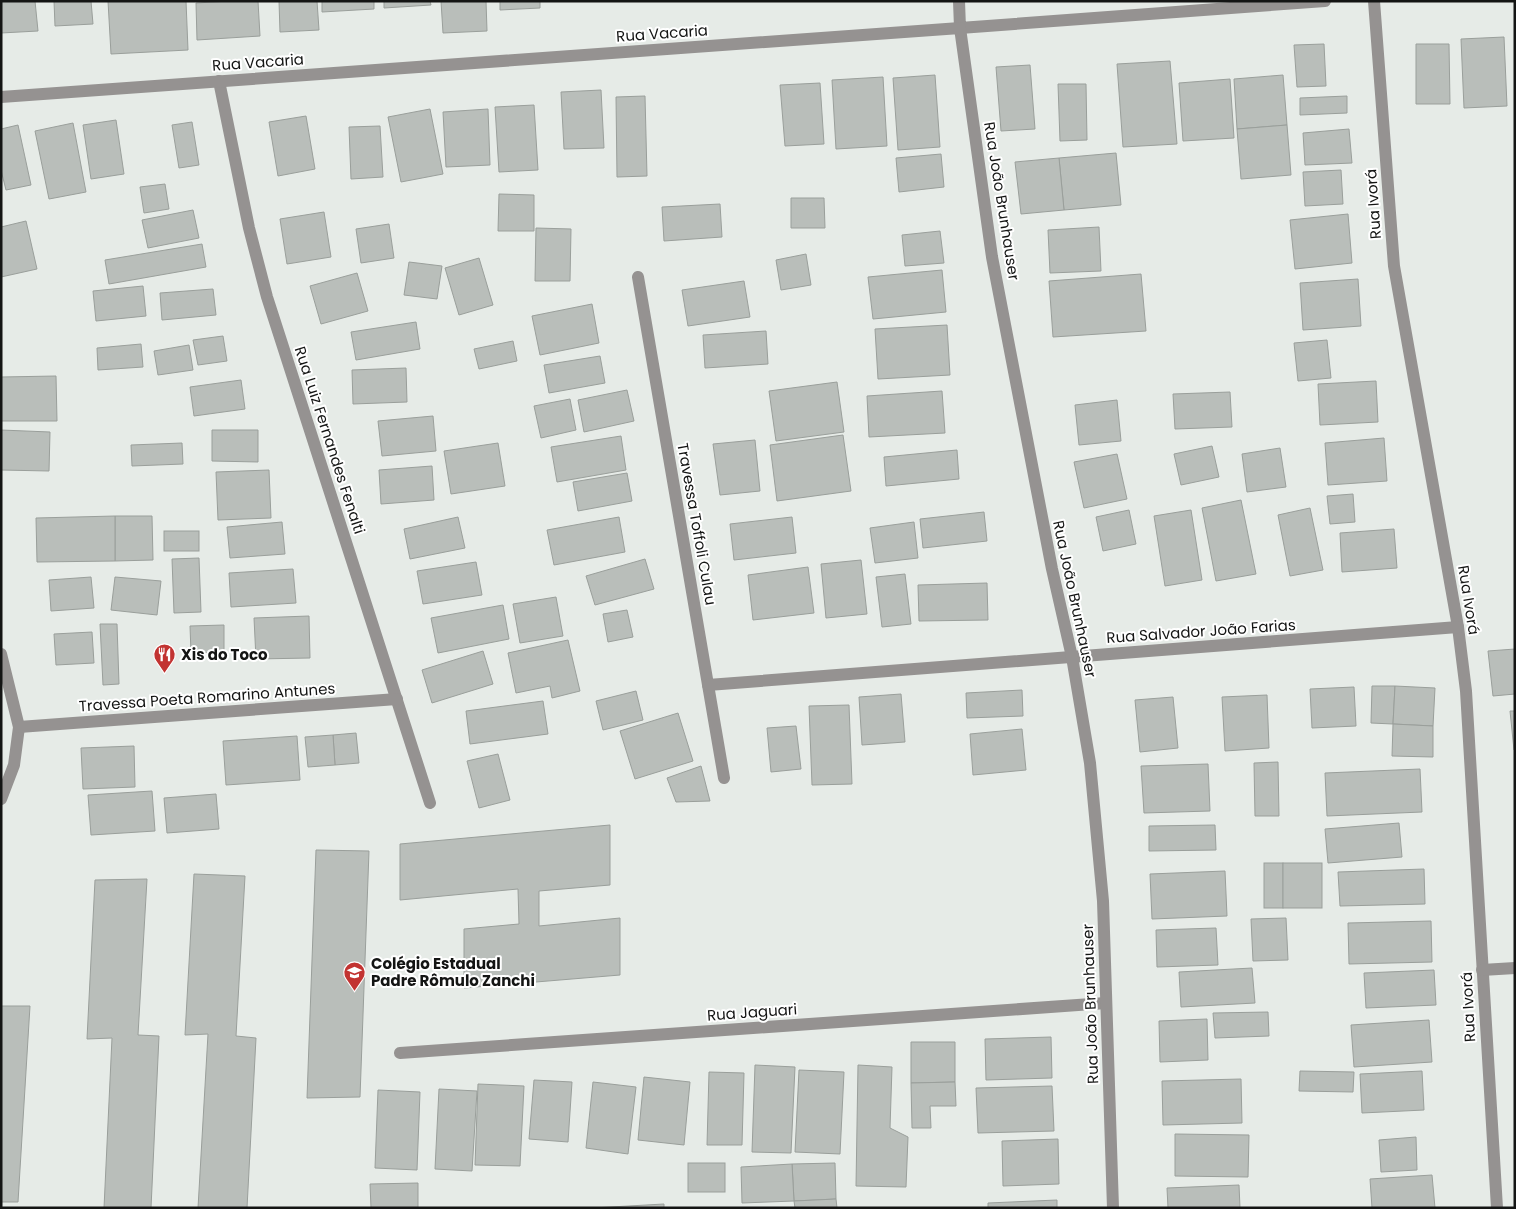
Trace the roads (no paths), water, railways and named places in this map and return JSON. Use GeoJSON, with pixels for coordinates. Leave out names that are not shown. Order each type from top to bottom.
{"type":"FeatureCollection","features":[{"type":"Feature","properties":{"kind":"street","name":"Rua João Brunhauser"},"geometry":{"type":"LineString","coordinates":[[959,1],[960,28],[992,257],[1052,570],[1072,657],[1090,763],[1103,901],[1113,1208]]}},
{"type":"Feature","properties":{"kind":"street","name":"Rua Vacaria"},"geometry":{"type":"LineString","coordinates":[[1,97],[1324,1]]}},
{"type":"Feature","properties":{"kind":"street","name":"Rua Ivorá"},"geometry":{"type":"LineString","coordinates":[[1374,1],[1394,266],[1458,627],[1466,691],[1497,1208]]}},
{"type":"Feature","properties":{"kind":"street","name":"Rua Luiz Fernandes Fenalti"},"geometry":{"type":"LineString","coordinates":[[219,81],[249,228],[267,296],[430,803]]}},
{"type":"Feature","properties":{"kind":"street","name":"Travessa Toffoli Culau"},"geometry":{"type":"LineString","coordinates":[[638,276],[724,778]]}},
{"type":"Feature","properties":{"kind":"street","name":"Rua Salvador João Farias"},"geometry":{"type":"LineString","coordinates":[[708,685],[1458,627]]}},
{"type":"Feature","properties":{"kind":"street"},"geometry":{"type":"LineString","coordinates":[[1,654],[19,727],[14,765],[1,799]]}},
{"type":"Feature","properties":{"kind":"street","name":"Travessa Poeta Romarino Antunes"},"geometry":{"type":"LineString","coordinates":[[19,727],[397,699]]}},
{"type":"Feature","properties":{"kind":"street"},"geometry":{"type":"LineString","coordinates":[[1482,970],[1515,968]]}},
{"type":"Feature","properties":{"kind":"street","name":"Rua Jaguari"},"geometry":{"type":"LineString","coordinates":[[400,1053],[1106,1003]]}},
{"type":"Feature","properties":{"kind":"place","name":"Xis do Toco"},"geometry":{"type":"Point","coordinates":[165,673]}},
{"type":"Feature","properties":{"kind":"place","name":"Colégio Estadual Padre Rômulo Zanchi"},"geometry":{"type":"Point","coordinates":[355,991]}}]}
